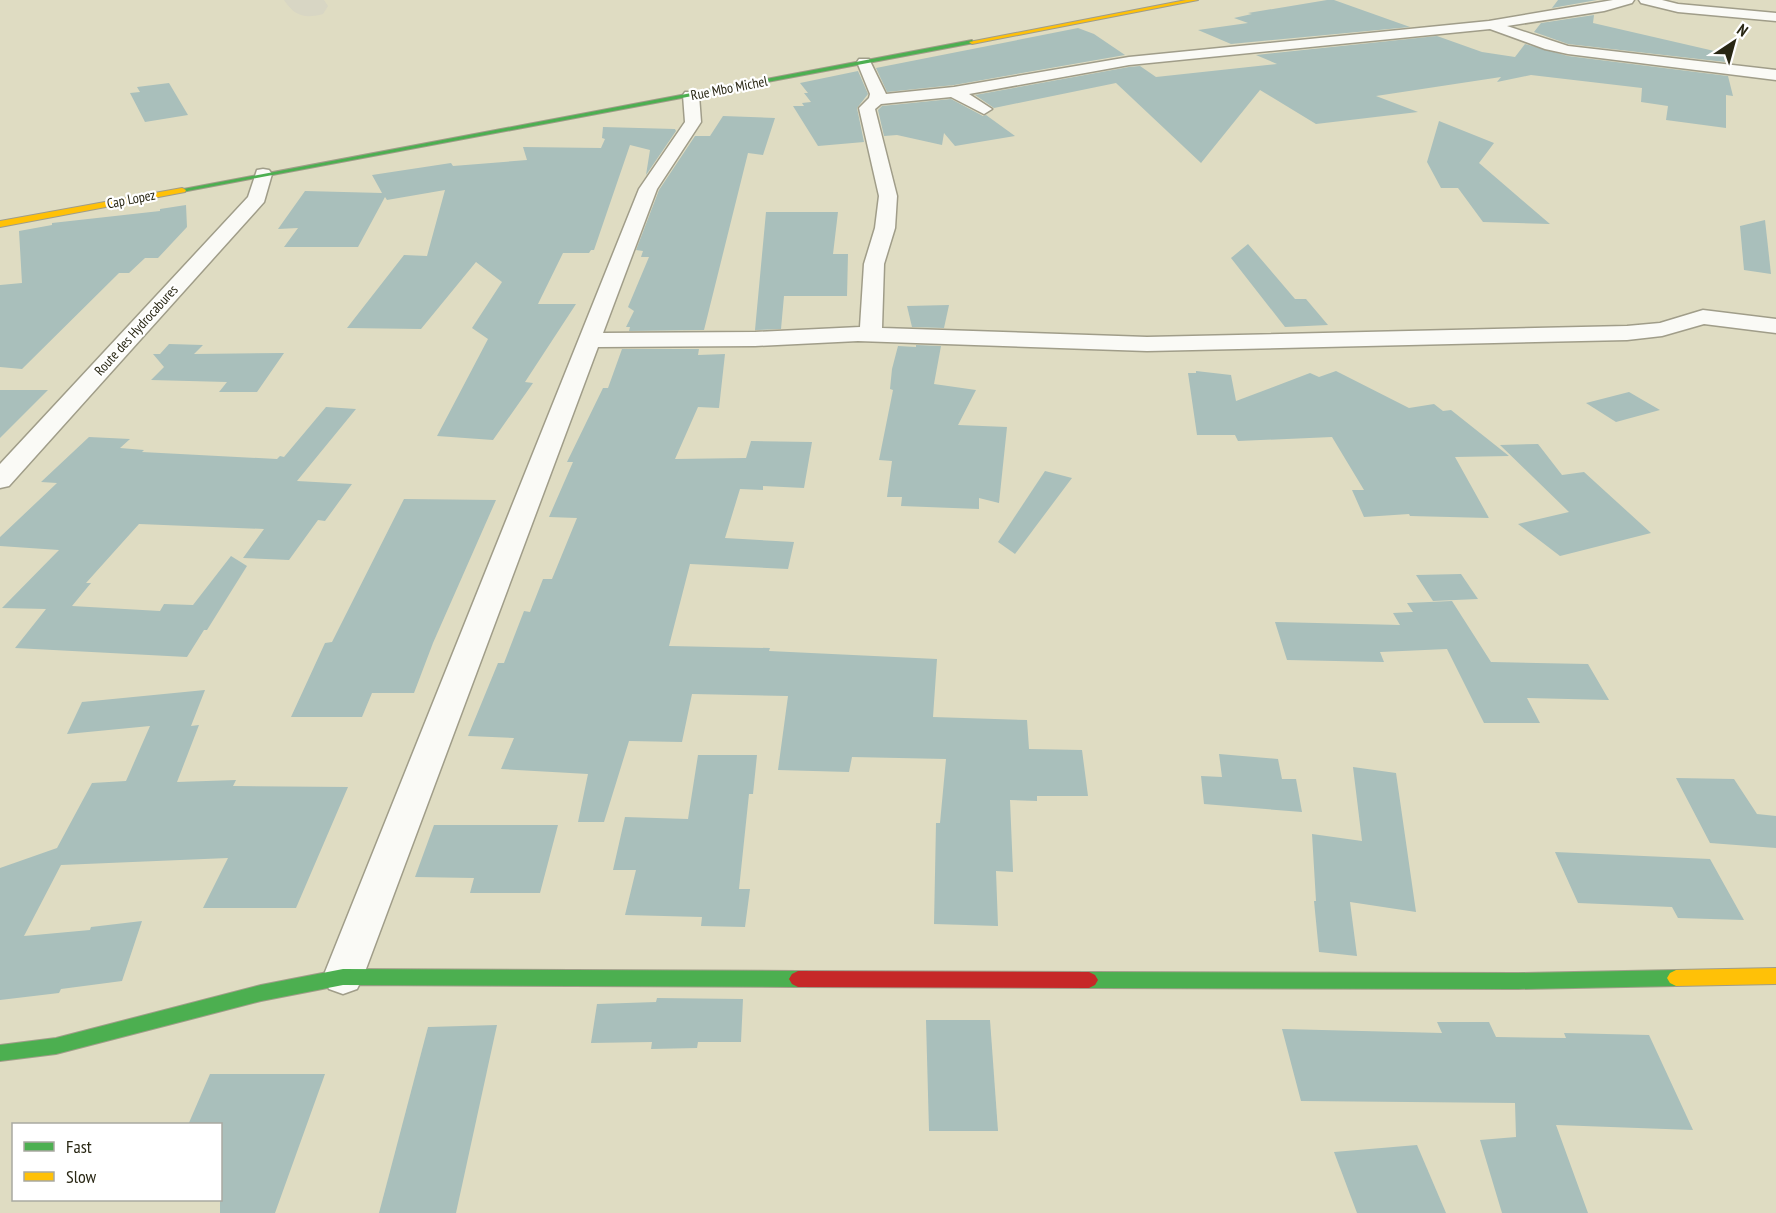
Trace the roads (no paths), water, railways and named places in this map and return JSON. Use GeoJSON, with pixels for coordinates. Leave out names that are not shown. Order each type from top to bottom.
{"type":"FeatureCollection","features":[{"type":"Feature","properties":{"kind":"street","name":"Rue Mbo Michel"},"geometry":{"type":"LineString","coordinates":[[262,174],[1195,0]]}},
{"type":"Feature","properties":{"kind":"street"},"geometry":{"type":"LineString","coordinates":[[871,335],[874,264],[885,228],[888,196],[867,108],[877,100],[954,92],[1129,61],[1489,25],[1604,7],[1627,0]]}},
{"type":"Feature","properties":{"kind":"street"},"geometry":{"type":"LineString","coordinates":[[1646,0],[1687,9],[1776,17]]}},
{"type":"Feature","properties":{"kind":"street"},"geometry":{"type":"LineString","coordinates":[[1489,25],[1568,50],[1776,75]]}},
{"type":"Feature","properties":{"kind":"street"},"geometry":{"type":"LineString","coordinates":[[864,62],[878,94],[877,100]]}},
{"type":"Feature","properties":{"kind":"street"},"geometry":{"type":"LineString","coordinates":[[954,92],[984,109]]}},
{"type":"Feature","properties":{"kind":"street"},"geometry":{"type":"LineString","coordinates":[[343,977],[648,189],[693,122],[690,95]]}},
{"type":"Feature","properties":{"kind":"street","name":"Cap Lopez"},"geometry":{"type":"LineString","coordinates":[[0,224],[262,174]]}},
{"type":"Feature","properties":{"kind":"street","name":"Route des Hydrocabures"},"geometry":{"type":"LineString","coordinates":[[0,480],[257,198],[262,174]]}},
{"type":"Feature","properties":{"kind":"street"},"geometry":{"type":"LineString","coordinates":[[589,340],[871,335],[1147,344],[1627,333],[1662,329],[1703,317],[1776,326]]}},
{"type":"Feature","properties":{"kind":"street"},"geometry":{"type":"LineString","coordinates":[[0,1053],[56,1046],[261,993],[343,977],[1518,981],[1776,976]]}}]}
